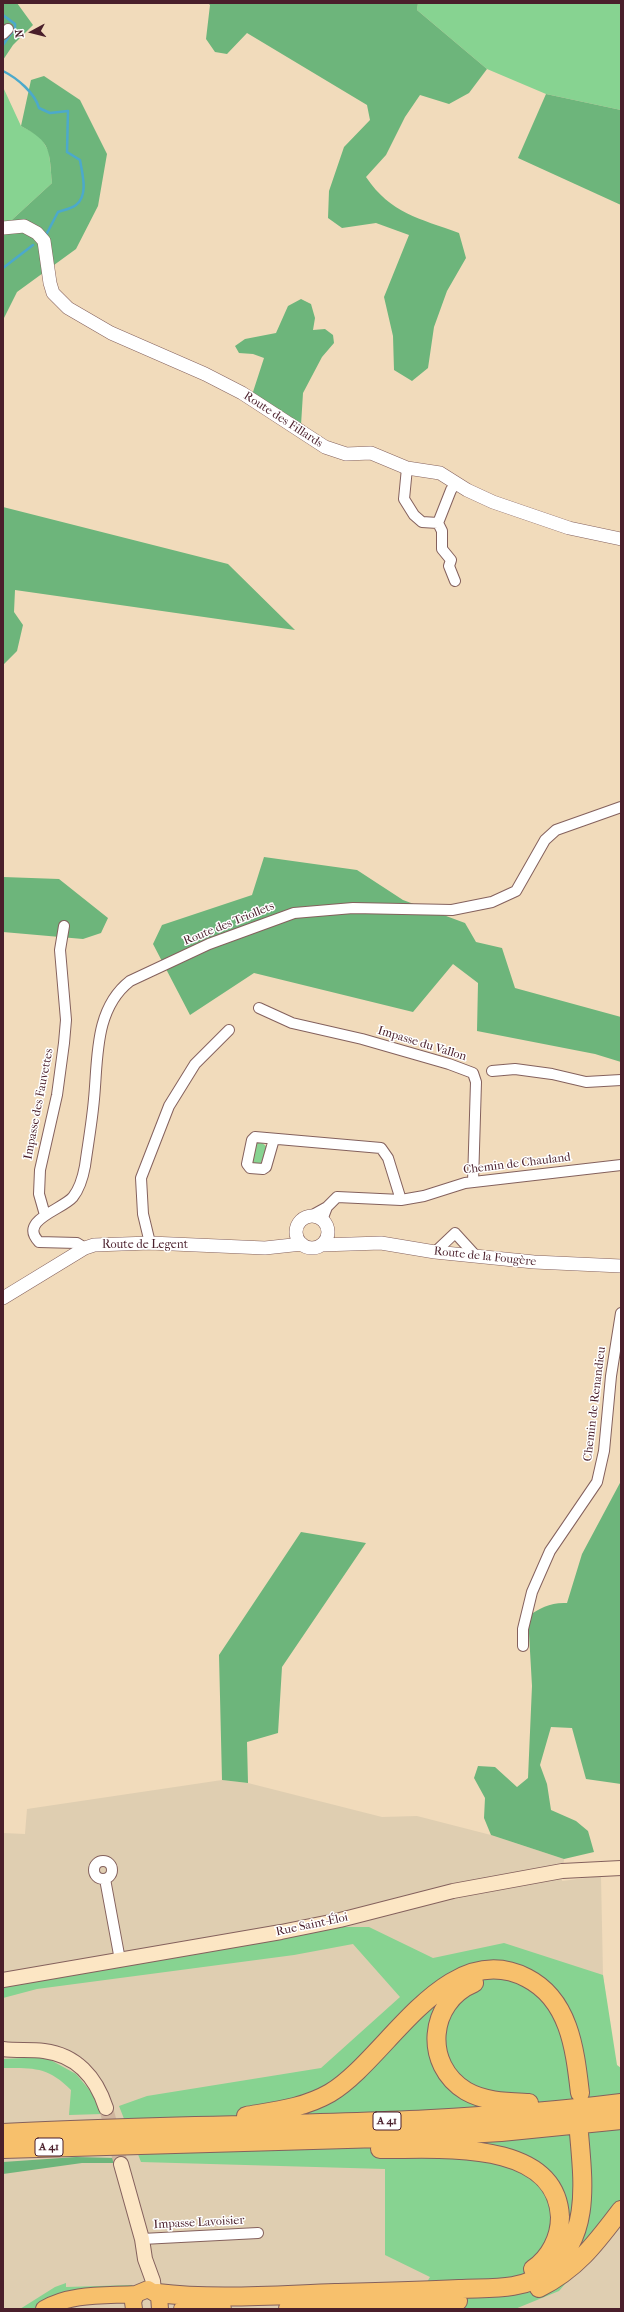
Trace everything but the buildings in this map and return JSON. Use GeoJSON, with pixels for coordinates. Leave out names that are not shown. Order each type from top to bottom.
{"type":"FeatureCollection","features":[{"type":"Feature","properties":{"kind":"highway"},"geometry":{"type":"LineString","coordinates":[[179,2126],[283,2110],[319,2098],[359,2071],[412,2013],[438,1991],[467,1976],[494,1970],[508,1970],[531,1980],[547,1992],[557,2005],[570,2031],[576,2061],[578,2094],[568,2045],[561,2026],[546,2002],[532,1988],[508,1979],[488,1978],[464,1987],[447,2003],[440,2017],[436,2031],[438,2055],[450,2078],[465,2091],[483,2099],[500,2102],[594,2106]]}},
{"type":"Feature","properties":{"kind":"highway","name":"A 41"},"geometry":{"type":"LineString","coordinates":[[3,2133],[179,2126],[418,2120],[594,2106],[621,2102]]}},
{"type":"Feature","properties":{"kind":"highway","name":"A 41"},"geometry":{"type":"LineString","coordinates":[[3,2149],[461,2134],[621,2120]]}},
{"type":"Feature","properties":{"kind":"highway"},"geometry":{"type":"LineString","coordinates":[[482,2288],[514,2286],[534,2279],[549,2270],[570,2247],[577,2230],[582,2207],[583,2177],[581,2132],[589,2178],[587,2218],[578,2245],[573,2254],[544,2285]]}},
{"type":"Feature","properties":{"kind":"highway"},"geometry":{"type":"LineString","coordinates":[[238,2142],[480,2152],[508,2157],[531,2168],[546,2181],[556,2198],[560,2220],[555,2242],[547,2256],[530,2272],[510,2281],[482,2288],[402,2303]]}},
{"type":"Feature","properties":{"kind":"highway"},"geometry":{"type":"LineString","coordinates":[[147,2298],[283,2302],[402,2303],[441,2302],[514,2296],[561,2277],[576,2264],[621,2210]]}},
{"type":"Feature","properties":{"kind":"highway"},"geometry":{"type":"LineString","coordinates":[[183,2309],[222,2309]]}},
{"type":"Feature","properties":{"kind":"main road","name":"Rue Saint-Éloi"},"geometry":{"type":"LineString","coordinates":[[3,1980],[340,1920],[406,1902],[562,1872],[621,1868]]}},
{"type":"Feature","properties":{"kind":"main road"},"geometry":{"type":"LineString","coordinates":[[3,2049],[43,2050],[64,2054],[79,2065],[93,2079],[106,2108]]}},
{"type":"Feature","properties":{"kind":"main road"},"geometry":{"type":"LineString","coordinates":[[44,2309],[59,2301],[71,2299],[147,2298],[153,2281],[145,2259],[142,2239],[121,2164]]}},
{"type":"Feature","properties":{"kind":"main road"},"geometry":{"type":"LineString","coordinates":[[119,2309],[126,2309]]}},
{"type":"Feature","properties":{"kind":"street","name":"Route des Fillards"},"geometry":{"type":"LineString","coordinates":[[3,228],[24,226],[40,237],[46,249],[50,283],[53,293],[68,308],[93,324],[205,374],[242,393],[325,447],[346,454],[371,453],[407,468],[440,473],[467,490],[500,504],[569,528],[621,539]]}},
{"type":"Feature","properties":{"kind":"street"},"geometry":{"type":"LineString","coordinates":[[407,468],[404,500],[422,522],[438,523]]}},
{"type":"Feature","properties":{"kind":"street"},"geometry":{"type":"LineString","coordinates":[[455,581],[450,566],[451,560],[442,549],[442,531],[438,523],[451,490],[456,483]]}},
{"type":"Feature","properties":{"kind":"street","name":"Route des Triollets"},"geometry":{"type":"LineString","coordinates":[[85,1248],[77,1243],[39,1242],[33,1233],[33,1228],[36,1221],[66,1203],[73,1197],[82,1181],[102,1023],[114,996],[130,981],[209,944],[294,913],[354,908],[452,910],[492,902],[516,891],[545,840],[556,830],[621,807]]}},
{"type":"Feature","properties":{"kind":"street","name":"Impasse des Fauvettes"},"geometry":{"type":"LineString","coordinates":[[45,1215],[39,1194],[40,1170],[57,1095],[66,1020],[60,950],[64,926]]}},
{"type":"Feature","properties":{"kind":"street","name":"Impasse du Vallon"},"geometry":{"type":"LineString","coordinates":[[259,1008],[292,1023],[362,1039],[449,1064],[473,1074],[476,1082],[473,1182]]}},
{"type":"Feature","properties":{"kind":"street"},"geometry":{"type":"LineString","coordinates":[[150,1243],[143,1214],[141,1178],[169,1106],[195,1064],[229,1030]]}},
{"type":"Feature","properties":{"kind":"street"},"geometry":{"type":"LineString","coordinates":[[492,1072],[515,1070],[552,1074],[586,1082],[621,1080]]}},
{"type":"Feature","properties":{"kind":"street"},"geometry":{"type":"LineString","coordinates":[[274,1139],[381,1148],[388,1158],[401,1200]]}},
{"type":"Feature","properties":{"kind":"street","name":"Chemin de Chauland"},"geometry":{"type":"LineString","coordinates":[[309,1217],[327,1207],[337,1197],[344,1196],[385,1201],[401,1200],[473,1182],[621,1165]]}},
{"type":"Feature","properties":{"kind":"street"},"geometry":{"type":"LineString","coordinates":[[297,1229],[297,1237],[302,1244],[311,1248],[321,1245],[326,1238],[325,1226],[327,1207]]}},
{"type":"Feature","properties":{"kind":"street"},"geometry":{"type":"LineString","coordinates":[[277,1245],[297,1229],[301,1221],[309,1217],[325,1226]]}},
{"type":"Feature","properties":{"kind":"street","name":"Route de la Fougère"},"geometry":{"type":"LineString","coordinates":[[325,1226],[350,1243]]}},
{"type":"Feature","properties":{"kind":"street"},"geometry":{"type":"LineString","coordinates":[[435,1252],[454,1233],[476,1256]]}},
{"type":"Feature","properties":{"kind":"street","name":"Route de Legent"},"geometry":{"type":"LineString","coordinates":[[3,1298],[85,1248],[94,1245],[150,1243],[265,1248],[277,1245],[302,1244]]}},
{"type":"Feature","properties":{"kind":"street","name":"Route de la Fougère"},"geometry":{"type":"LineString","coordinates":[[321,1245],[350,1243],[390,1244],[435,1252],[534,1262],[621,1266]]}},
{"type":"Feature","properties":{"kind":"street","name":"Chemin de Renandieu"},"geometry":{"type":"LineString","coordinates":[[523,1646],[523,1629],[532,1592],[550,1550],[597,1482],[604,1451],[611,1376],[621,1313]]}},
{"type":"Feature","properties":{"kind":"street"},"geometry":{"type":"LineString","coordinates":[[105,1879],[120,1960]]}},
{"type":"Feature","properties":{"kind":"street","name":"Impasse Lavoisier"},"geometry":{"type":"LineString","coordinates":[[142,2239],[258,2234]]}},
{"type":"Feature","properties":{"kind":"shaded area"},"geometry":{"type":"Polygon","coordinates":[[[222,1780],[248,1783],[382,1817],[417,1816],[491,1835],[564,1859],[562,1881],[601,1876],[603,1975],[621,2110],[621,2309],[3,2309],[3,1833],[25,1834],[27,1809],[222,1780]]]}},
{"type":"Feature","properties":{"kind":"green space"},"geometry":{"type":"Polygon","coordinates":[[[3,3],[17,3],[33,25],[13,45],[3,60],[3,3]]]}},
{"type":"Feature","properties":{"kind":"green space"},"geometry":{"type":"Polygon","coordinates":[[[208,3],[418,3],[417,10],[487,69],[469,93],[449,104],[420,95],[405,117],[386,155],[366,177],[385,199],[396,207],[419,218],[459,233],[466,258],[447,291],[434,327],[428,368],[412,381],[394,370],[393,336],[384,297],[409,235],[376,223],[342,228],[328,218],[329,191],[344,147],[370,120],[367,105],[247,33],[227,54],[215,52],[206,39],[210,5],[208,3]]]}},
{"type":"Feature","properties":{"kind":"green space"},"geometry":{"type":"Polygon","coordinates":[[[418,3],[621,3],[621,110],[546,94],[487,69],[417,10],[418,3]]]}},
{"type":"Feature","properties":{"kind":"green space"},"geometry":{"type":"Polygon","coordinates":[[[44,76],[80,100],[107,154],[98,206],[76,249],[17,292],[3,320],[3,228],[52,183],[47,148],[38,137],[21,126],[31,80],[44,76]]]}},
{"type":"Feature","properties":{"kind":"green space"},"geometry":{"type":"Polygon","coordinates":[[[3,87],[21,126],[40,136],[49,152],[52,183],[3,228],[3,87]]]}},
{"type":"Feature","properties":{"kind":"green space"},"geometry":{"type":"Polygon","coordinates":[[[546,94],[621,110],[621,205],[518,158],[546,94]]]}},
{"type":"Feature","properties":{"kind":"green space"},"geometry":{"type":"Polygon","coordinates":[[[301,299],[311,304],[315,318],[313,330],[325,329],[333,335],[334,343],[322,357],[303,393],[301,425],[252,395],[264,358],[253,354],[239,353],[235,346],[245,339],[276,333],[288,306],[301,299]]]}},
{"type":"Feature","properties":{"kind":"green space"},"geometry":{"type":"Polygon","coordinates":[[[3,507],[228,564],[295,630],[15,590],[14,612],[23,625],[17,651],[3,665],[3,507]]]}},
{"type":"Feature","properties":{"kind":"green space"},"geometry":{"type":"Polygon","coordinates":[[[264,857],[357,870],[403,900],[465,923],[476,942],[502,948],[515,988],[621,1017],[621,1062],[595,1054],[477,1031],[478,983],[453,964],[413,1012],[254,973],[190,1015],[153,944],[162,925],[252,895],[264,857]]]}},
{"type":"Feature","properties":{"kind":"green space"},"geometry":{"type":"Polygon","coordinates":[[[3,877],[59,879],[108,918],[101,933],[83,939],[3,932],[3,877]]]}},
{"type":"Feature","properties":{"kind":"green space"},"geometry":{"type":"Polygon","coordinates":[[[261,1142],[267,1147],[261,1163],[257,1165],[250,1160],[257,1143],[261,1142]]]}},
{"type":"Feature","properties":{"kind":"green space"},"geometry":{"type":"Polygon","coordinates":[[[621,1481],[621,1784],[586,1779],[572,1728],[551,1727],[540,1765],[547,1784],[551,1810],[576,1821],[588,1831],[594,1852],[564,1859],[491,1835],[484,1818],[485,1798],[474,1778],[478,1766],[495,1767],[517,1787],[528,1778],[532,1686],[528,1616],[546,1606],[556,1603],[567,1603],[582,1554],[621,1481]]]}},
{"type":"Feature","properties":{"kind":"green space"},"geometry":{"type":"Polygon","coordinates":[[[301,1532],[366,1543],[282,1667],[278,1733],[247,1742],[248,1783],[222,1780],[219,1655],[301,1532]]]}},
{"type":"Feature","properties":{"kind":"green space"},"geometry":{"type":"Polygon","coordinates":[[[343,1927],[369,1927],[433,1958],[504,1943],[603,1975],[617,2065],[621,2068],[621,2219],[559,2291],[515,2309],[411,2309],[430,2277],[385,2255],[385,2169],[141,2162],[119,2106],[147,2096],[321,2068],[400,1997],[353,1944],[294,1955],[37,1989],[3,1998],[3,1988],[6,1987],[98,1969],[343,1927]]]}},
{"type":"Feature","properties":{"kind":"green space"},"geometry":{"type":"Polygon","coordinates":[[[45,2057],[76,2074],[92,2093],[102,2114],[69,2115],[71,2090],[63,2082],[40,2070],[3,2068],[3,2059],[45,2057]]]}},
{"type":"Feature","properties":{"kind":"green space"},"geometry":{"type":"Polygon","coordinates":[[[76,2157],[116,2158],[116,2163],[82,2163],[3,2174],[3,2162],[76,2157]]]}},
{"type":"Feature","properties":{"kind":"green space"},"geometry":{"type":"Polygon","coordinates":[[[66,2283],[66,2287],[132,2285],[129,2292],[48,2299],[34,2309],[20,2309],[55,2287],[66,2283]]]}},
{"type":"Feature","properties":{"kind":"waterway"},"geometry":{"type":"LineString","coordinates":[[3,15],[15,24],[15,28],[3,45]]}},
{"type":"Feature","properties":{"kind":"waterway"},"geometry":{"type":"LineString","coordinates":[[3,71],[25,86],[34,97],[39,108],[50,113],[68,111],[67,152],[80,160],[84,190],[80,201],[76,205],[58,212],[46,235]]}},
{"type":"Feature","properties":{"kind":"waterway"},"geometry":{"type":"LineString","coordinates":[[3,268],[33,245]]}},
{"type":"Feature","properties":{"kind":"tunnel"},"geometry":{"type":"LineString","coordinates":[[106,2108],[121,2164]]}}]}
